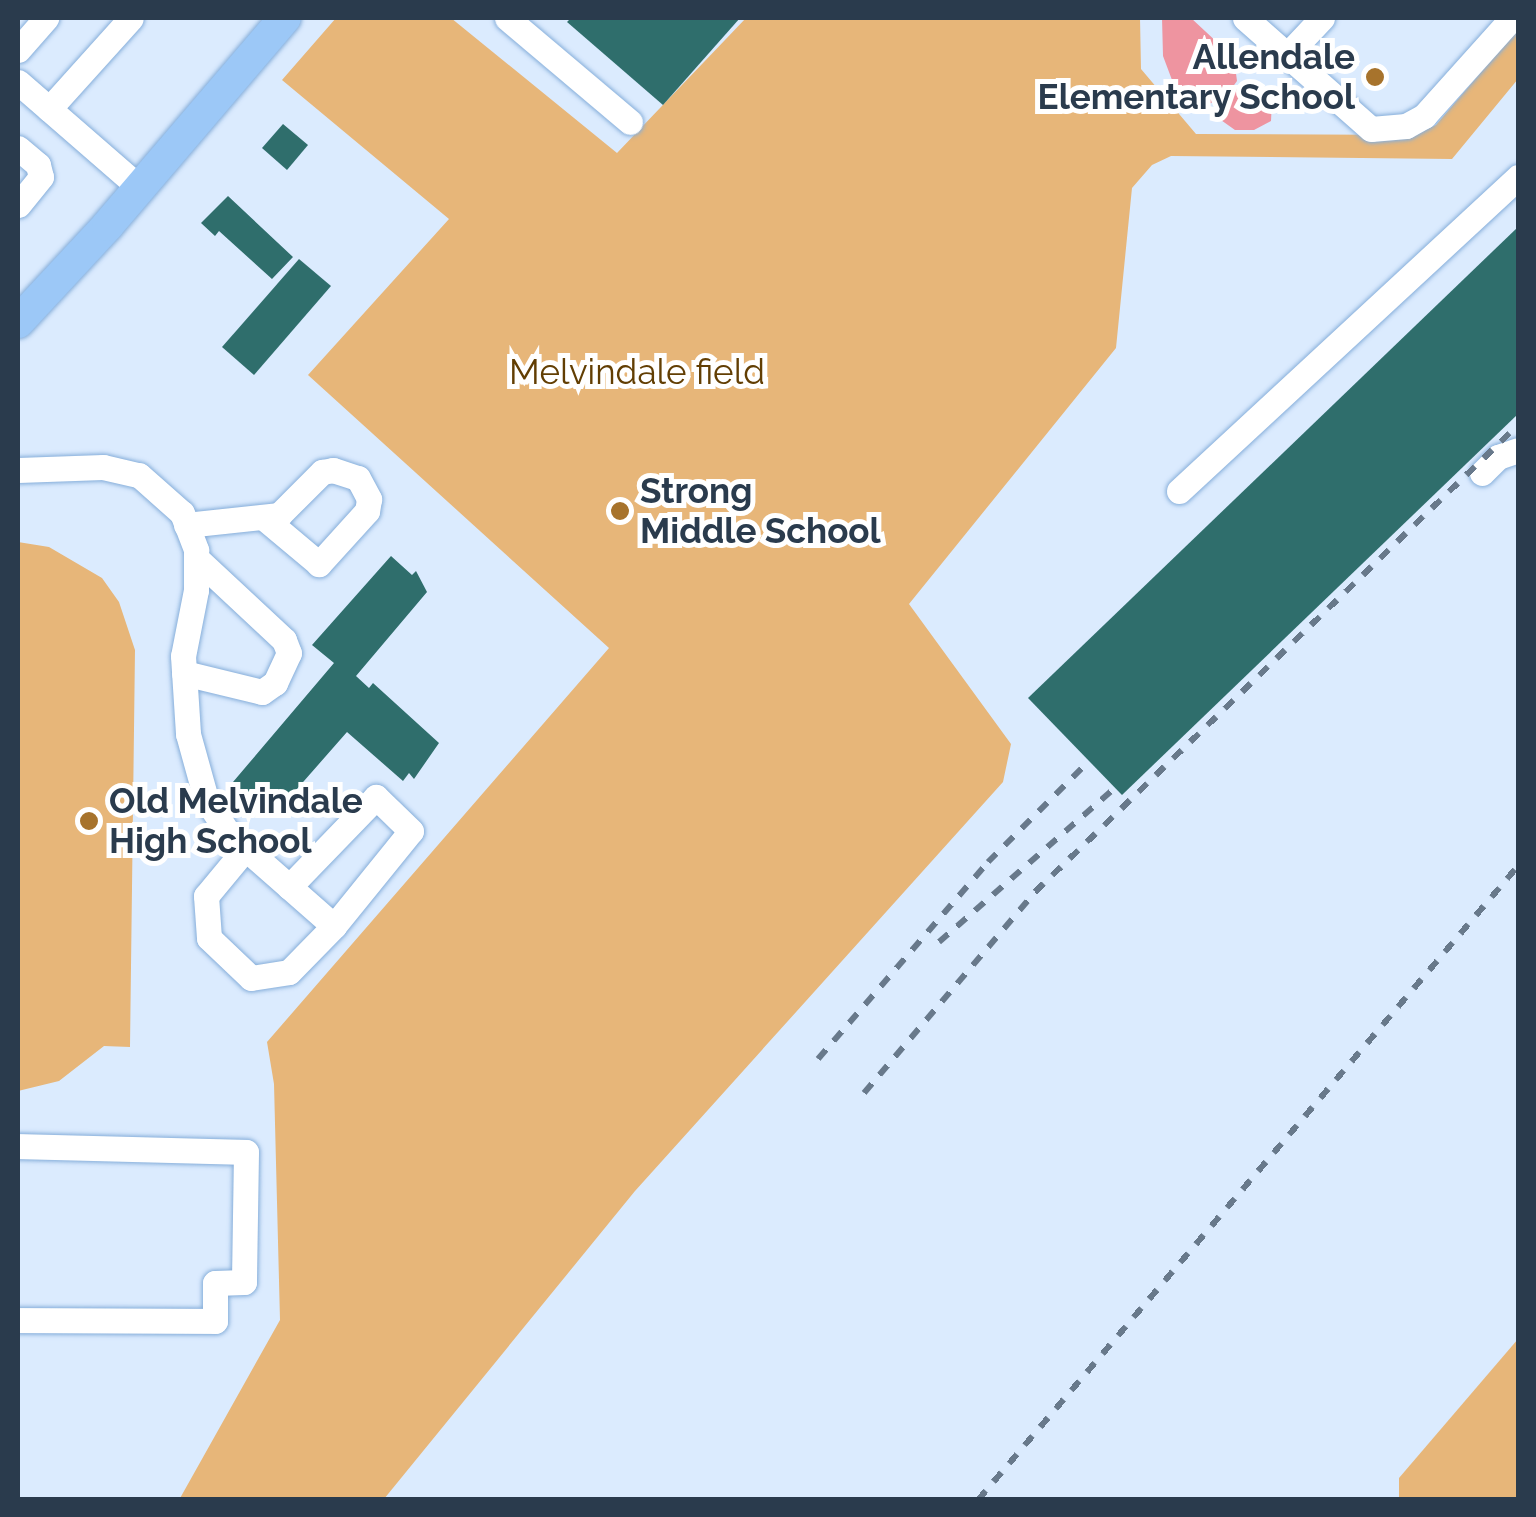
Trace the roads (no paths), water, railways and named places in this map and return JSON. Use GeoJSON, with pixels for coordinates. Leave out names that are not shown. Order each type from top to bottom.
{"type":"FeatureCollection","features":[{"type":"Feature","properties":{"kind":"main road"},"geometry":{"type":"LineString","coordinates":[[18,322],[140,188],[285,18]]}},
{"type":"Feature","properties":{"kind":"street"},"geometry":{"type":"LineString","coordinates":[[18,50],[46,18]]}},
{"type":"Feature","properties":{"kind":"street"},"geometry":{"type":"LineString","coordinates":[[49,110],[131,18]]}},
{"type":"Feature","properties":{"kind":"street"},"geometry":{"type":"LineString","coordinates":[[507,18],[630,122]]}},
{"type":"Feature","properties":{"kind":"street"},"geometry":{"type":"LineString","coordinates":[[1245,18],[1371,129],[1406,126],[1424,116],[1512,18]]}},
{"type":"Feature","properties":{"kind":"street"},"geometry":{"type":"LineString","coordinates":[[1287,55],[1322,18]]}},
{"type":"Feature","properties":{"kind":"street"},"geometry":{"type":"LineString","coordinates":[[18,82],[140,188]]}},
{"type":"Feature","properties":{"kind":"street"},"geometry":{"type":"LineString","coordinates":[[18,148],[41,178],[20,197]]}},
{"type":"Feature","properties":{"kind":"street"},"geometry":{"type":"LineString","coordinates":[[1179,492],[1518,176]]}},
{"type":"Feature","properties":{"kind":"street"},"geometry":{"type":"LineString","coordinates":[[1482,473],[1498,457],[1518,450]]}},
{"type":"Feature","properties":{"kind":"street"},"geometry":{"type":"LineString","coordinates":[[18,469],[103,467],[139,475],[164,493],[186,525],[196,558],[184,673],[197,773],[218,820],[334,926]]}},
{"type":"Feature","properties":{"kind":"street"},"geometry":{"type":"LineString","coordinates":[[186,525],[264,517]]}},
{"type":"Feature","properties":{"kind":"street"},"geometry":{"type":"LineString","coordinates":[[184,673],[262,692],[275,683],[289,653],[284,640],[196,558]]}},
{"type":"Feature","properties":{"kind":"street"},"geometry":{"type":"LineString","coordinates":[[245,848],[206,896],[209,938],[251,978],[289,972],[334,926],[411,831],[376,797],[289,887]]}},
{"type":"Feature","properties":{"kind":"street"},"geometry":{"type":"LineString","coordinates":[[18,1146],[246,1152],[244,1282],[215,1283],[215,1321],[18,1320]]}},
{"type":"Feature","properties":{"kind":"railway"},"geometry":{"type":"LineString","coordinates":[[864,1093],[1035,892],[1518,425]]}},
{"type":"Feature","properties":{"kind":"railway"},"geometry":{"type":"LineString","coordinates":[[818,1059],[988,862],[1089,761]]}},
{"type":"Feature","properties":{"kind":"railway"},"geometry":{"type":"LineString","coordinates":[[939,942],[1115,788]]}},
{"type":"Feature","properties":{"kind":"railway"},"geometry":{"type":"LineString","coordinates":[[978,1500],[1518,866]]}},
{"type":"Feature","properties":{"kind":"place","name":"Allendale Elementary School"},"geometry":{"type":"Point","coordinates":[1375,77]}},
{"type":"Feature","properties":{"kind":"place","name":"Strong Middle School"},"geometry":{"type":"Point","coordinates":[620,511]}},
{"type":"Feature","properties":{"kind":"place","name":"Old Melvindale High School"},"geometry":{"type":"Point","coordinates":[89,821]}},
{"type":"Feature","properties":{"kind":"park label","name":"Melvindale field"},"geometry":{"type":"Point","coordinates":[637,372]}}]}
